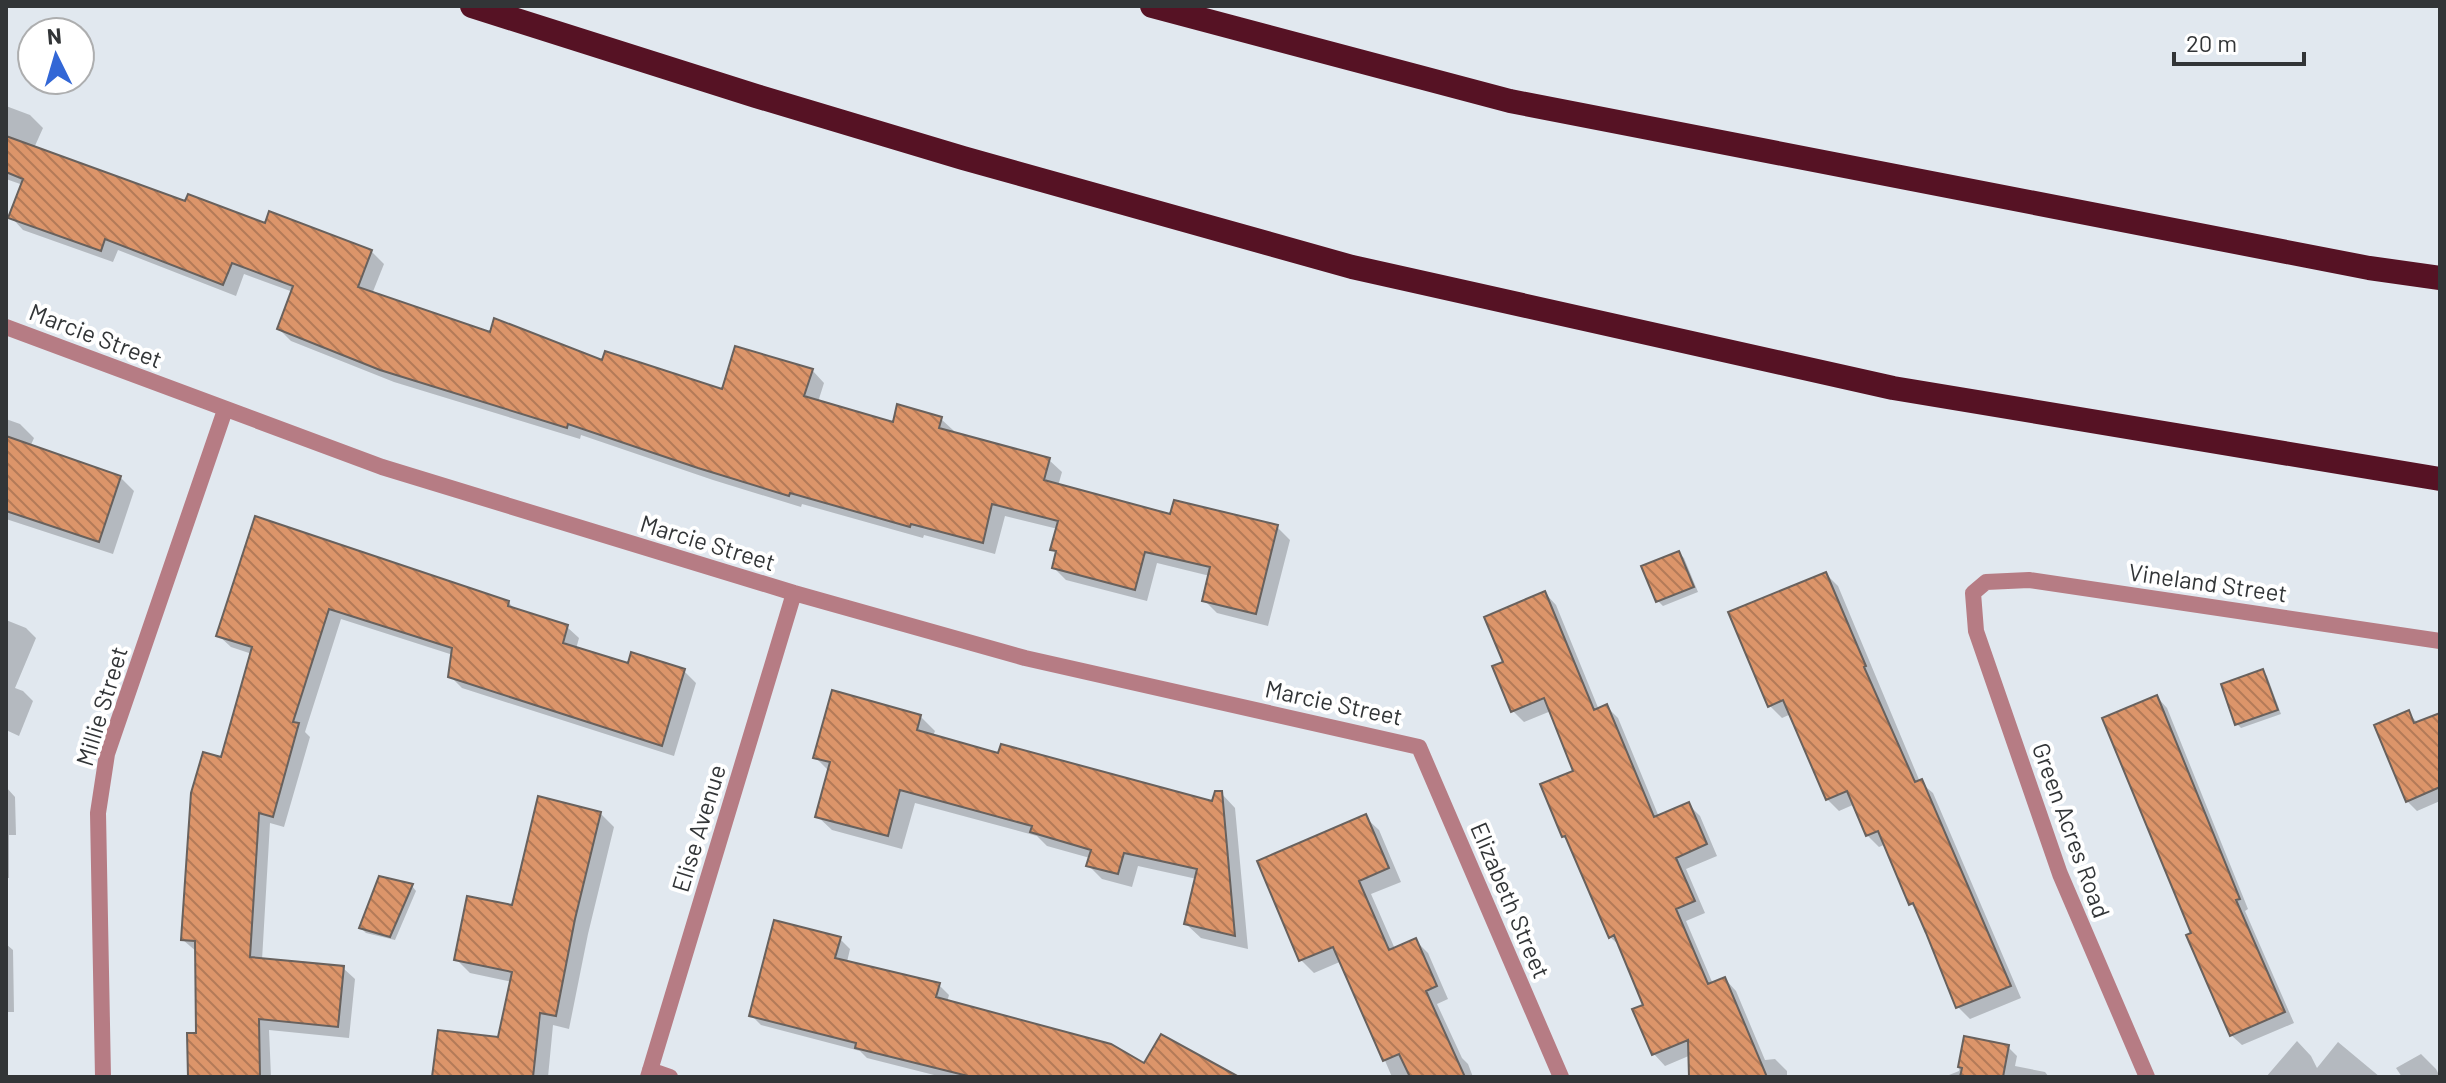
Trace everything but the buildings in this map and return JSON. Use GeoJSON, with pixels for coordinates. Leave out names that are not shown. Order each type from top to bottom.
{"type":"FeatureCollection","features":[{"type":"Feature","properties":{"kind":"highway"},"geometry":{"type":"LineString","coordinates":[[472,6],[963,158],[1352,267],[1893,388],[2440,479]]}},
{"type":"Feature","properties":{"kind":"highway"},"geometry":{"type":"LineString","coordinates":[[1152,6],[1510,101],[2356,265],[2440,278]]}},
{"type":"Feature","properties":{"kind":"street","name":"Marcie Street"},"geometry":{"type":"LineString","coordinates":[[6,327],[382,467],[794,593],[1025,658],[1414,744]]}},
{"type":"Feature","properties":{"kind":"street","name":"Millie Street"},"geometry":{"type":"LineString","coordinates":[[103,1077],[98,813],[107,754],[225,410]]}},
{"type":"Feature","properties":{"kind":"street","name":"Vineland Street"},"geometry":{"type":"LineString","coordinates":[[1973,593],[1986,582],[2029,580],[2440,641]]}},
{"type":"Feature","properties":{"kind":"street","name":"Elise Avenue"},"geometry":{"type":"LineString","coordinates":[[649,1074],[794,593]]}},
{"type":"Feature","properties":{"kind":"street","name":"Green Acres Road"},"geometry":{"type":"LineString","coordinates":[[1973,593],[1976,631],[2060,874],[2147,1077]]}},
{"type":"Feature","properties":{"kind":"street","name":"Elizabeth Street"},"geometry":{"type":"LineString","coordinates":[[1414,744],[1419,747],[1561,1077]]}},
{"type":"Feature","properties":{"kind":"street"},"geometry":{"type":"LineString","coordinates":[[649,1074],[670,1077]]}}]}
